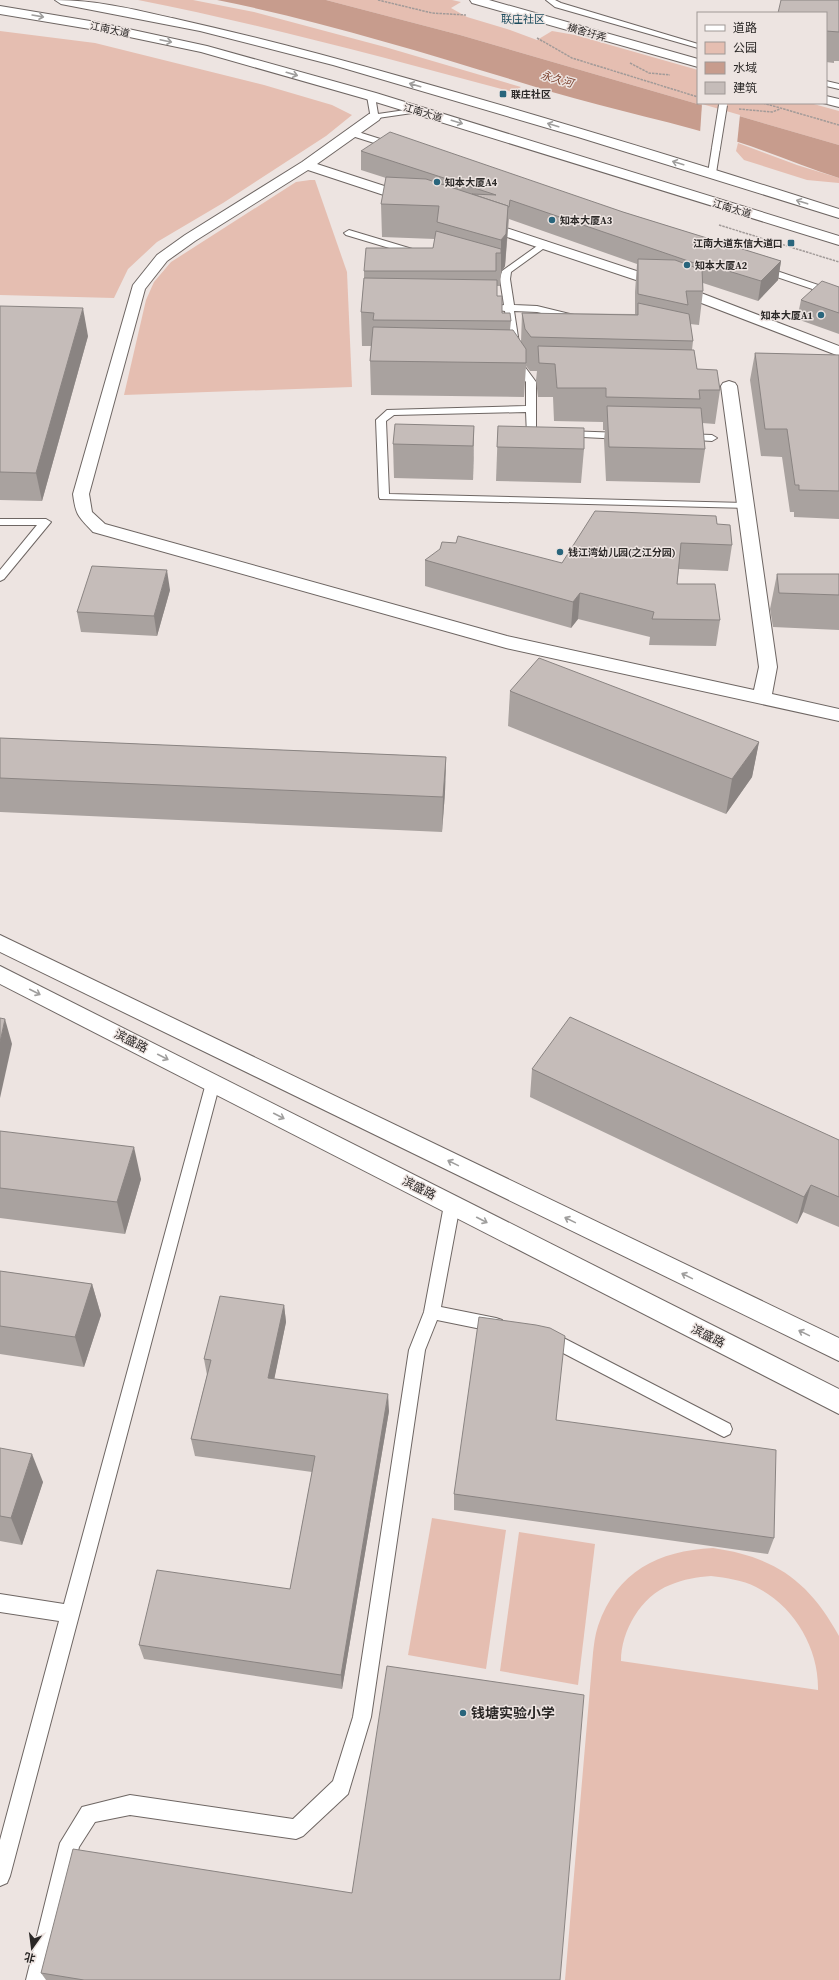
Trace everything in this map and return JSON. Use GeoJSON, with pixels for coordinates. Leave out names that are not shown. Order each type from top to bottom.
{"type":"FeatureCollection","features":[{"type":"Feature","properties":{"kind":"main road","name":"江南大道"},"geometry":{"type":"LineString","coordinates":[[61,0],[171,20],[319,57],[712,173],[839,214]]}},
{"type":"Feature","properties":{"kind":"main road","name":"横舍圩弄"},"geometry":{"type":"LineString","coordinates":[[476,0],[697,63]]}},
{"type":"Feature","properties":{"kind":"main road","name":"江南大道"},"geometry":{"type":"LineString","coordinates":[[0,10],[96,26],[203,49],[419,110],[839,241]]}},
{"type":"Feature","properties":{"kind":"main road"},"geometry":{"type":"LineString","coordinates":[[827,100],[839,103]]}},
{"type":"Feature","properties":{"kind":"main road"},"geometry":{"type":"LineString","coordinates":[[374,117],[308,165],[190,238],[162,258],[138,288],[81,494],[84,513],[99,528],[506,642],[839,715]]}},
{"type":"Feature","properties":{"kind":"main road"},"geometry":{"type":"LineString","coordinates":[[308,165],[426,205]]}},
{"type":"Feature","properties":{"kind":"main road"},"geometry":{"type":"LineString","coordinates":[[463,217],[683,291],[839,351]]}},
{"type":"Feature","properties":{"kind":"main road"},"geometry":{"type":"LineString","coordinates":[[729,386],[768,667],[762,698]]}},
{"type":"Feature","properties":{"kind":"main road"},"geometry":{"type":"LineString","coordinates":[[0,943],[839,1350]]}},
{"type":"Feature","properties":{"kind":"main road","name":"滨盛路"},"geometry":{"type":"LineString","coordinates":[[0,974],[839,1402]]}},
{"type":"Feature","properties":{"kind":"lane"},"geometry":{"type":"LineString","coordinates":[[550,0],[558,5],[697,46]]}},
{"type":"Feature","properties":{"kind":"lane"},"geometry":{"type":"LineString","coordinates":[[827,83],[839,87]]}},
{"type":"Feature","properties":{"kind":"lane"},"geometry":{"type":"LineString","coordinates":[[371,96],[374,117],[419,110]]}},
{"type":"Feature","properties":{"kind":"lane"},"geometry":{"type":"LineString","coordinates":[[712,173],[723,105]]}},
{"type":"Feature","properties":{"kind":"lane"},"geometry":{"type":"LineString","coordinates":[[352,133],[405,150]]}},
{"type":"Feature","properties":{"kind":"lane"},"geometry":{"type":"LineString","coordinates":[[349,233],[423,255]]}},
{"type":"Feature","properties":{"kind":"lane"},"geometry":{"type":"LineString","coordinates":[[544,244],[501,278],[509,308],[513,359],[531,382],[531,433],[633,436]]}},
{"type":"Feature","properties":{"kind":"lane"},"geometry":{"type":"LineString","coordinates":[[749,265],[839,295]]}},
{"type":"Feature","properties":{"kind":"lane"},"geometry":{"type":"LineString","coordinates":[[493,308],[537,309],[582,319]]}},
{"type":"Feature","properties":{"kind":"lane"},"geometry":{"type":"LineString","coordinates":[[526,375],[542,376]]}},
{"type":"Feature","properties":{"kind":"lane"},"geometry":{"type":"LineString","coordinates":[[531,409],[391,412],[381,420],[384,498],[745,506]]}},
{"type":"Feature","properties":{"kind":"lane"},"geometry":{"type":"LineString","coordinates":[[672,437],[712,438]]}},
{"type":"Feature","properties":{"kind":"lane"},"geometry":{"type":"LineString","coordinates":[[0,513],[49,514]]}},
{"type":"Feature","properties":{"kind":"lane"},"geometry":{"type":"LineString","coordinates":[[0,522],[46,522],[0,577]]}},
{"type":"Feature","properties":{"kind":"lane"},"geometry":{"type":"LineString","coordinates":[[0,1876],[213,1083]]}},
{"type":"Feature","properties":{"kind":"lane"},"geometry":{"type":"LineString","coordinates":[[36,1980],[70,1843],[89,1814],[130,1805],[296,1829],[341,1788],[362,1716],[417,1350],[432,1312],[452,1205]]}},
{"type":"Feature","properties":{"kind":"lane"},"geometry":{"type":"LineString","coordinates":[[432,1312],[552,1337],[724,1429]]}},
{"type":"Feature","properties":{"kind":"lane"},"geometry":{"type":"LineString","coordinates":[[0,1603],[71,1614]]}},
{"type":"Feature","properties":{"kind":"path"},"geometry":{"type":"LineString","coordinates":[[378,0],[432,13],[471,17]]}},
{"type":"Feature","properties":{"kind":"path"},"geometry":{"type":"LineString","coordinates":[[536,37],[572,58],[697,97]]}},
{"type":"Feature","properties":{"kind":"path"},"geometry":{"type":"LineString","coordinates":[[767,104],[839,125]]}},
{"type":"Feature","properties":{"kind":"path"},"geometry":{"type":"LineString","coordinates":[[723,105],[737,109],[772,112],[781,109]]}},
{"type":"Feature","properties":{"kind":"green space"},"geometry":{"type":"Polygon","coordinates":[[[138,0],[193,0],[254,12],[385,47],[521,87],[513,92],[280,31],[138,0]]]}},
{"type":"Feature","properties":{"kind":"green space"},"geometry":{"type":"Polygon","coordinates":[[[326,0],[452,0],[461,2],[451,8],[467,17],[537,40],[552,31],[575,35],[697,70],[697,104],[460,35],[326,0]]]}},
{"type":"Feature","properties":{"kind":"green space"},"geometry":{"type":"Polygon","coordinates":[[[0,31],[95,43],[264,85],[332,105],[352,115],[326,136],[223,203],[157,242],[128,269],[114,298],[0,295],[0,31]]]}},
{"type":"Feature","properties":{"kind":"green space"},"geometry":{"type":"Polygon","coordinates":[[[698,104],[814,104],[839,111],[839,145],[698,104]]]}},
{"type":"Feature","properties":{"kind":"green space"},"geometry":{"type":"Polygon","coordinates":[[[738,143],[797,165],[839,178],[839,183],[807,180],[744,160],[736,151],[738,143]]]}},
{"type":"Feature","properties":{"kind":"green space"},"geometry":{"type":"Polygon","coordinates":[[[315,180],[347,272],[352,387],[124,395],[146,300],[154,282],[171,262],[296,182],[315,180]]]}},
{"type":"Feature","properties":{"kind":"green space"},"geometry":{"type":"Polygon","coordinates":[[[432,1518],[506,1530],[486,1669],[408,1655],[432,1518]]]}},
{"type":"Feature","properties":{"kind":"green space"},"geometry":{"type":"Polygon","coordinates":[[[519,1532],[595,1544],[578,1685],[500,1671],[519,1532]]]}},
{"type":"Feature","properties":{"kind":"green space"},"geometry":{"type":"Polygon","coordinates":[[[713,1548],[735,1552],[772,1565],[802,1586],[828,1617],[839,1636],[839,1980],[565,1980],[593,1653],[597,1629],[606,1607],[616,1591],[628,1578],[657,1559],[693,1550],[713,1548]],[[711,1576],[680,1581],[660,1590],[650,1597],[635,1616],[629,1627],[622,1650],[621,1661],[818,1690],[817,1674],[809,1644],[793,1617],[782,1605],[770,1595],[756,1587],[740,1581],[711,1576]]]}},
{"type":"Feature","properties":{"kind":"water","name":"永久河"},"geometry":{"type":"Polygon","coordinates":[[[217,0],[326,0],[460,35],[839,145],[839,178],[751,146],[715,135],[552,92],[344,30],[217,0]]]}},
{"type":"Feature","properties":{"kind":"pier"},"geometry":{"type":"Polygon","coordinates":[[[702,104],[740,115],[737,144],[700,134],[702,104]]]}},
{"type":"Feature","properties":{"kind":"building"},"geometry":{"type":"Polygon","coordinates":[[[781,0],[839,0],[839,32],[827,31],[827,12],[778,12],[781,0]]]}},
{"type":"Feature","properties":{"kind":"building"},"geometry":{"type":"Polygon","coordinates":[[[390,132],[623,212],[781,261],[761,281],[699,262],[700,265],[510,200],[508,207],[472,194],[496,195],[361,151],[390,132]]]}},
{"type":"Feature","properties":{"kind":"building"},"geometry":{"type":"Polygon","coordinates":[[[386,177],[426,179],[508,206],[506,234],[501,240],[437,222],[439,206],[381,204],[386,177]]]}},
{"type":"Feature","properties":{"kind":"building"},"geometry":{"type":"Polygon","coordinates":[[[436,231],[501,249],[501,253],[496,253],[496,271],[364,271],[366,248],[433,248],[436,231]]]}},
{"type":"Feature","properties":{"kind":"building"},"geometry":{"type":"Polygon","coordinates":[[[638,259],[675,260],[702,270],[703,291],[686,291],[688,305],[638,294],[638,259]]]}},
{"type":"Feature","properties":{"kind":"building"},"geometry":{"type":"Polygon","coordinates":[[[364,278],[497,280],[497,296],[502,296],[502,313],[510,313],[511,321],[373,320],[374,313],[361,312],[364,278]]]}},
{"type":"Feature","properties":{"kind":"building"},"geometry":{"type":"Polygon","coordinates":[[[822,281],[839,287],[839,313],[801,300],[822,281]]]}},
{"type":"Feature","properties":{"kind":"building"},"geometry":{"type":"Polygon","coordinates":[[[638,303],[689,314],[693,341],[531,337],[525,329],[522,313],[638,315],[638,303]]]}},
{"type":"Feature","properties":{"kind":"building"},"geometry":{"type":"Polygon","coordinates":[[[0,306],[83,308],[36,473],[0,472],[0,306]]]}},
{"type":"Feature","properties":{"kind":"building"},"geometry":{"type":"Polygon","coordinates":[[[373,327],[513,330],[526,349],[526,363],[370,361],[373,327]]]}},
{"type":"Feature","properties":{"kind":"building"},"geometry":{"type":"Polygon","coordinates":[[[538,346],[694,350],[697,369],[717,370],[720,390],[699,390],[700,399],[606,397],[606,388],[557,388],[555,364],[539,363],[538,346]]]}},
{"type":"Feature","properties":{"kind":"building"},"geometry":{"type":"Polygon","coordinates":[[[755,353],[839,355],[839,491],[799,490],[799,485],[795,485],[787,429],[765,429],[755,353]]]}},
{"type":"Feature","properties":{"kind":"building"},"geometry":{"type":"Polygon","coordinates":[[[607,406],[701,408],[705,449],[609,447],[607,406]]]}},
{"type":"Feature","properties":{"kind":"building"},"geometry":{"type":"Polygon","coordinates":[[[395,424],[474,426],[473,446],[393,444],[395,424]]]}},
{"type":"Feature","properties":{"kind":"building"},"geometry":{"type":"Polygon","coordinates":[[[498,426],[584,428],[584,449],[497,447],[498,426]]]}},
{"type":"Feature","properties":{"kind":"building"},"geometry":{"type":"Polygon","coordinates":[[[595,511],[716,516],[717,524],[730,525],[732,545],[681,543],[677,584],[715,584],[720,620],[652,619],[654,612],[580,593],[573,602],[425,560],[440,549],[442,542],[456,543],[458,536],[562,563],[595,511]]]}},
{"type":"Feature","properties":{"kind":"building"},"geometry":{"type":"Polygon","coordinates":[[[92,566],[167,570],[154,616],[77,612],[92,566]]]}},
{"type":"Feature","properties":{"kind":"building"},"geometry":{"type":"Polygon","coordinates":[[[777,574],[839,574],[839,595],[779,593],[777,574]]]}},
{"type":"Feature","properties":{"kind":"building"},"geometry":{"type":"Polygon","coordinates":[[[539,658],[759,742],[732,779],[510,691],[539,658]]]}},
{"type":"Feature","properties":{"kind":"building"},"geometry":{"type":"Polygon","coordinates":[[[0,738],[446,757],[443,797],[0,778],[0,738]]]}},
{"type":"Feature","properties":{"kind":"building"},"geometry":{"type":"Polygon","coordinates":[[[570,1017],[839,1140],[839,1197],[811,1185],[804,1197],[532,1069],[570,1017]]]}},
{"type":"Feature","properties":{"kind":"building"},"geometry":{"type":"Polygon","coordinates":[[[0,1018],[5,1019],[0,1042],[0,1018]]]}},
{"type":"Feature","properties":{"kind":"building"},"geometry":{"type":"Polygon","coordinates":[[[0,1131],[134,1147],[117,1202],[0,1188],[0,1131]]]}},
{"type":"Feature","properties":{"kind":"building"},"geometry":{"type":"Polygon","coordinates":[[[0,1271],[92,1284],[75,1337],[0,1326],[0,1271]]]}},
{"type":"Feature","properties":{"kind":"building"},"geometry":{"type":"Polygon","coordinates":[[[220,1296],[284,1305],[268,1378],[388,1394],[341,1675],[139,1645],[157,1570],[290,1589],[315,1456],[191,1439],[211,1360],[204,1359],[220,1296]]]}},
{"type":"Feature","properties":{"kind":"building"},"geometry":{"type":"Polygon","coordinates":[[[479,1317],[550,1328],[565,1336],[556,1420],[776,1450],[774,1538],[454,1494],[479,1317]]]}},
{"type":"Feature","properties":{"kind":"building"},"geometry":{"type":"Polygon","coordinates":[[[0,1448],[32,1454],[11,1518],[0,1516],[0,1448]]]}},
{"type":"Feature","properties":{"kind":"building"},"geometry":{"type":"Polygon","coordinates":[[[387,1666],[584,1695],[560,1980],[84,1980],[41,1973],[73,1849],[352,1893],[387,1666]]]}},
{"type":"Feature","properties":{"kind":"place","name":"联庄社区"},"geometry":{"type":"Point","coordinates":[503,94]}},
{"type":"Feature","properties":{"kind":"place","name":"知本大厦A4"},"geometry":{"type":"Point","coordinates":[437,182]}},
{"type":"Feature","properties":{"kind":"place","name":"知本大厦A3"},"geometry":{"type":"Point","coordinates":[552,220]}},
{"type":"Feature","properties":{"kind":"place","name":"江南大道东信大道口"},"geometry":{"type":"Point","coordinates":[791,243]}},
{"type":"Feature","properties":{"kind":"place","name":"知本大厦A2"},"geometry":{"type":"Point","coordinates":[687,265]}},
{"type":"Feature","properties":{"kind":"place","name":"知本大厦A1"},"geometry":{"type":"Point","coordinates":[821,315]}},
{"type":"Feature","properties":{"kind":"place","name":"钱江湾幼儿园(之江分园)"},"geometry":{"type":"Point","coordinates":[560,552]}},
{"type":"Feature","properties":{"kind":"place","name":"钱塘实验小学"},"geometry":{"type":"Point","coordinates":[463,1713]}},
{"type":"Feature","properties":{"kind":"district","name":"联庄社区"},"geometry":{"type":"Point","coordinates":[523,19]}}]}
